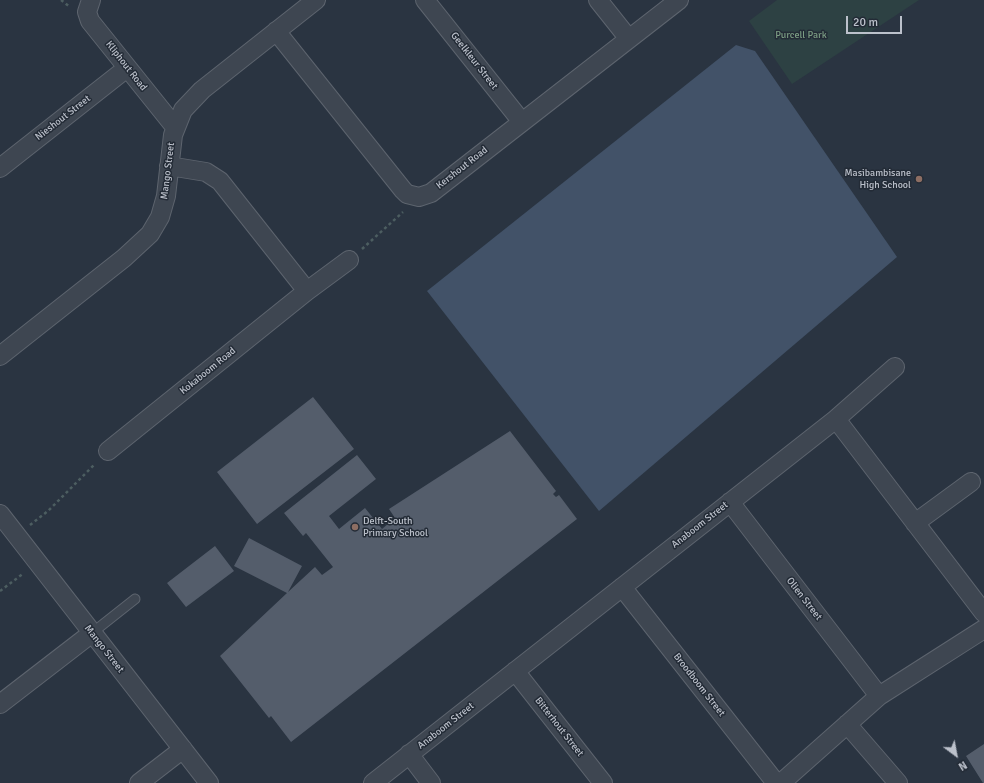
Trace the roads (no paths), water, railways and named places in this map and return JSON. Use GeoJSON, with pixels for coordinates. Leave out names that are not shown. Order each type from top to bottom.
{"type":"FeatureCollection","features":[{"type":"Feature","properties":{"kind":"street","name":"Kliphout Road"},"geometry":{"type":"LineString","coordinates":[[91,0],[87,12],[90,21],[175,128]]}},
{"type":"Feature","properties":{"kind":"street","name":"Mango Street"},"geometry":{"type":"LineString","coordinates":[[0,356],[124,258],[150,234],[160,218],[166,196],[171,142],[183,110],[192,99],[316,0]]}},
{"type":"Feature","properties":{"kind":"street","name":"Geelkleur Street"},"geometry":{"type":"LineString","coordinates":[[425,0],[522,122]]}},
{"type":"Feature","properties":{"kind":"street"},"geometry":{"type":"LineString","coordinates":[[598,0],[629,39]]}},
{"type":"Feature","properties":{"kind":"street","name":"Kershout Road"},"geometry":{"type":"LineString","coordinates":[[276,31],[403,190],[408,194],[419,197],[431,192],[679,0]]}},
{"type":"Feature","properties":{"kind":"street","name":"Nieshout Street"},"geometry":{"type":"LineString","coordinates":[[0,168],[127,68]]}},
{"type":"Feature","properties":{"kind":"street"},"geometry":{"type":"LineString","coordinates":[[169,166],[206,172],[220,181],[307,291]]}},
{"type":"Feature","properties":{"kind":"street","name":"Kokaboom Road"},"geometry":{"type":"LineString","coordinates":[[108,451],[307,291],[349,260]]}},
{"type":"Feature","properties":{"kind":"street","name":"Anaboom Street"},"geometry":{"type":"LineString","coordinates":[[373,783],[836,419],[895,367]]}},
{"type":"Feature","properties":{"kind":"street"},"geometry":{"type":"LineString","coordinates":[[836,419],[984,614]]}},
{"type":"Feature","properties":{"kind":"street"},"geometry":{"type":"LineString","coordinates":[[915,523],[972,482]]}},
{"type":"Feature","properties":{"kind":"street","name":"Olien Street"},"geometry":{"type":"LineString","coordinates":[[730,502],[879,696]]}},
{"type":"Feature","properties":{"kind":"street","name":"Mango Street"},"geometry":{"type":"LineString","coordinates":[[0,514],[209,783]]}},
{"type":"Feature","properties":{"kind":"street","name":"Broodboom Street"},"geometry":{"type":"LineString","coordinates":[[622,587],[776,783]]}},
{"type":"Feature","properties":{"kind":"street"},"geometry":{"type":"LineString","coordinates":[[781,783],[879,696],[984,628]]}},
{"type":"Feature","properties":{"kind":"street"},"geometry":{"type":"LineString","coordinates":[[0,704],[92,633]]}},
{"type":"Feature","properties":{"kind":"street","name":"Bitterhout Street"},"geometry":{"type":"LineString","coordinates":[[515,671],[603,783]]}},
{"type":"Feature","properties":{"kind":"street"},"geometry":{"type":"LineString","coordinates":[[847,724],[898,783]]}},
{"type":"Feature","properties":{"kind":"street"},"geometry":{"type":"LineString","coordinates":[[139,783],[182,749]]}},
{"type":"Feature","properties":{"kind":"street"},"geometry":{"type":"LineString","coordinates":[[409,754],[431,783]]}},
{"type":"Feature","properties":{"kind":"lane"},"geometry":{"type":"LineString","coordinates":[[92,633],[135,599]]}},
{"type":"Feature","properties":{"kind":"water"},"geometry":{"type":"Polygon","coordinates":[[[736,45],[755,51],[897,257],[599,511],[427,291],[736,45]]]}},
{"type":"Feature","properties":{"kind":"place","name":"Masibambisane High School"},"geometry":{"type":"Point","coordinates":[919,179]}},
{"type":"Feature","properties":{"kind":"place","name":"Delft-South Primary School"},"geometry":{"type":"Point","coordinates":[355,527]}},
{"type":"Feature","properties":{"kind":"park label","name":"Purcell Park"},"geometry":{"type":"Point","coordinates":[801,35]}}]}
